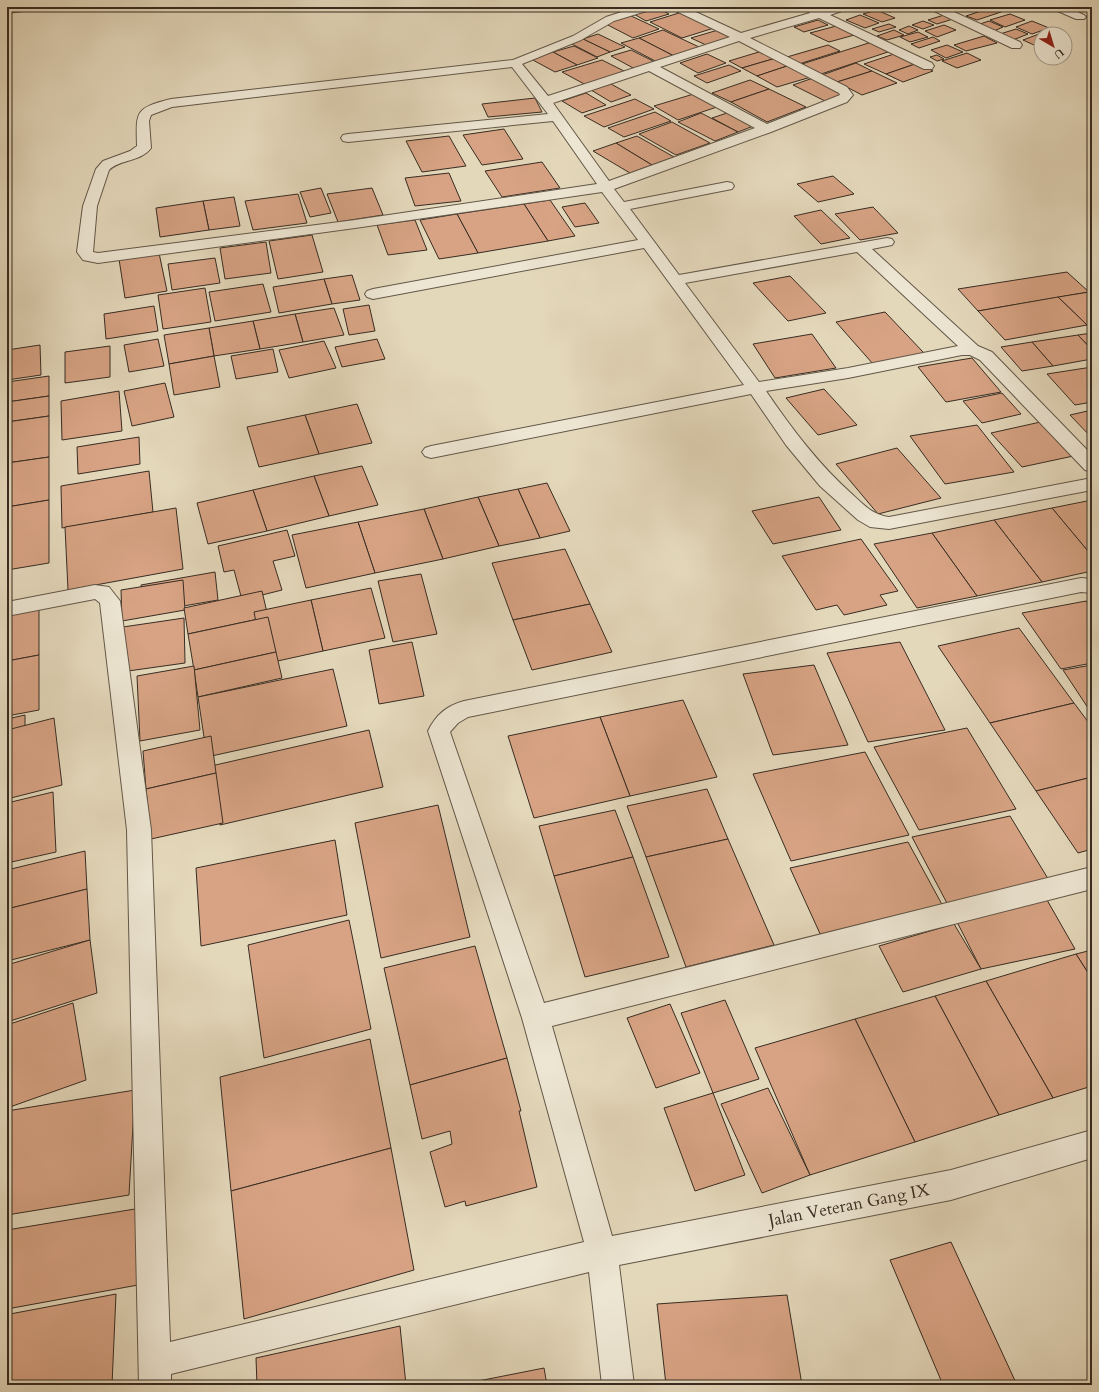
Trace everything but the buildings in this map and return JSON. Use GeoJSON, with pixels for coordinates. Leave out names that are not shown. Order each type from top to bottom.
{"type":"FeatureCollection","features":[{"type":"Feature","properties":{"kind":"street"},"geometry":{"type":"LineString","coordinates":[[7,10],[30,7]]}},
{"type":"Feature","properties":{"kind":"street"},"geometry":{"type":"LineString","coordinates":[[649,7],[605,21],[576,38],[515,63],[171,103],[155,107],[146,111],[143,116],[144,148],[135,154],[108,164],[103,169],[90,206],[85,252],[88,257],[98,258],[356,224],[606,187],[766,129],[843,99],[847,95],[843,90],[740,37],[676,7]]}},
{"type":"Feature","properties":{"kind":"street"},"geometry":{"type":"LineString","coordinates":[[806,7],[928,66]]}},
{"type":"Feature","properties":{"kind":"street"},"geometry":{"type":"LineString","coordinates":[[545,101],[740,37],[844,7]]}},
{"type":"Feature","properties":{"kind":"street"},"geometry":{"type":"LineString","coordinates":[[934,7],[1016,45]]}},
{"type":"Feature","properties":{"kind":"street"},"geometry":{"type":"LineString","coordinates":[[1057,7],[1080,17]]}},
{"type":"Feature","properties":{"kind":"street"},"geometry":{"type":"LineString","coordinates":[[515,63],[545,101],[620,207],[755,388],[792,441],[827,482],[865,516],[877,522],[889,523],[1092,484]]}},
{"type":"Feature","properties":{"kind":"street"},"geometry":{"type":"LineString","coordinates":[[651,67],[766,129]]}},
{"type":"Feature","properties":{"kind":"street"},"geometry":{"type":"LineString","coordinates":[[348,138],[555,117]]}},
{"type":"Feature","properties":{"kind":"street"},"geometry":{"type":"LineString","coordinates":[[620,207],[727,186]]}},
{"type":"Feature","properties":{"kind":"street"},"geometry":{"type":"LineString","coordinates":[[675,280],[887,242]]}},
{"type":"Feature","properties":{"kind":"street"},"geometry":{"type":"LineString","coordinates":[[373,294],[647,243]]}},
{"type":"Feature","properties":{"kind":"street"},"geometry":{"type":"LineString","coordinates":[[860,247],[972,350],[986,356],[1092,466]]}},
{"type":"Feature","properties":{"kind":"street"},"geometry":{"type":"LineString","coordinates":[[432,452],[755,388],[848,373],[962,350],[972,350]]}},
{"type":"Feature","properties":{"kind":"street"},"geometry":{"type":"LineString","coordinates":[[618,1385],[602,1253],[536,1018],[439,731],[451,715],[464,709],[1081,585],[1092,586]]}},
{"type":"Feature","properties":{"kind":"street"},"geometry":{"type":"LineString","coordinates":[[7,609],[96,592],[102,592],[110,601],[139,830],[155,1374]]}},
{"type":"Feature","properties":{"kind":"street"},"geometry":{"type":"LineString","coordinates":[[536,1018],[1092,878]]}},
{"type":"Feature","properties":{"kind":"street","name":"Jalan Veteran Gang IX"},"geometry":{"type":"LineString","coordinates":[[155,1374],[602,1253],[951,1185],[1092,1144]]}}]}
